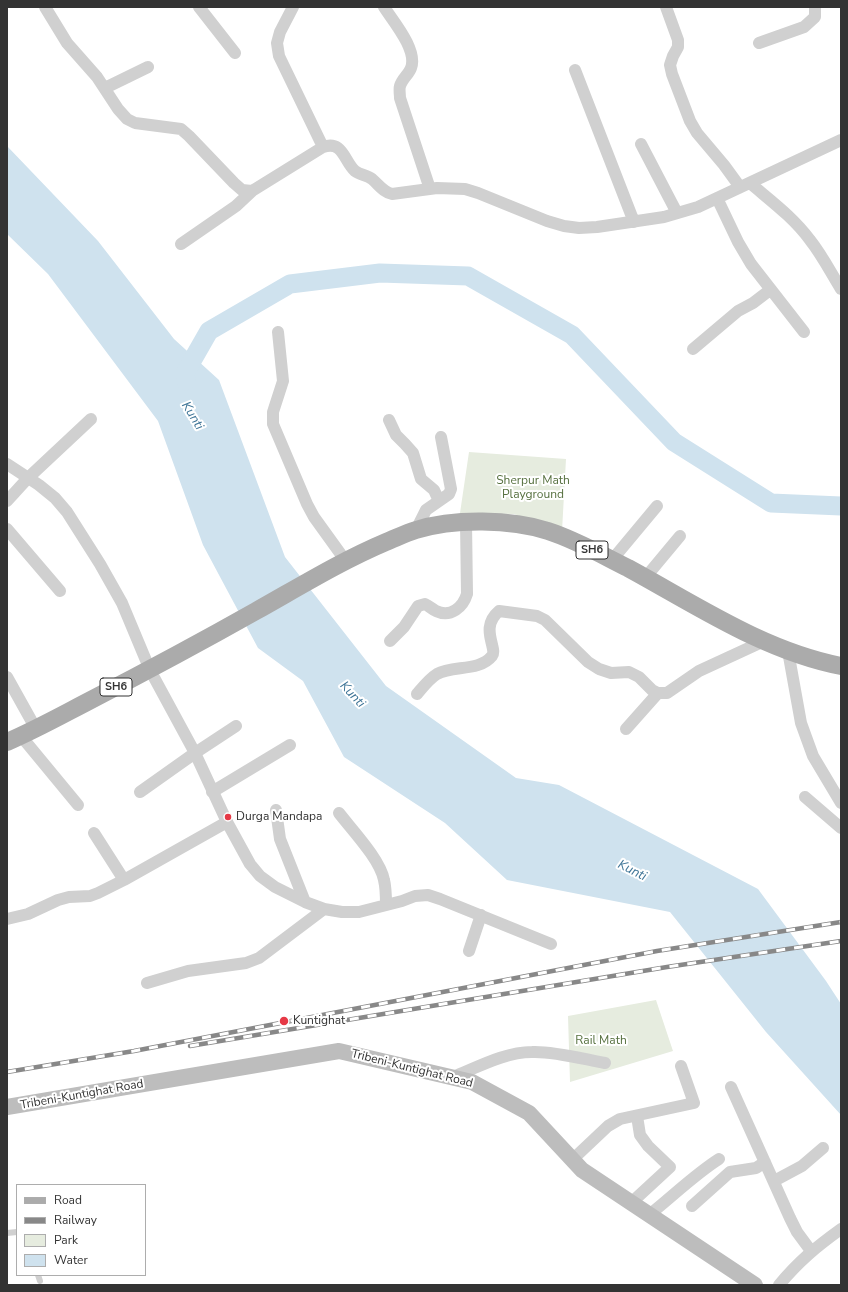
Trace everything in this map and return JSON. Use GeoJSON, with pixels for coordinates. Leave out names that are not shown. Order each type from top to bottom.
{"type":"FeatureCollection","features":[{"type":"Feature","properties":{"kind":"main road","name":"SH6"},"geometry":{"type":"LineString","coordinates":[[21,736],[150,670],[345,560],[416,530],[438,524],[466,522],[507,524],[527,526],[547,531],[564,537],[612,560],[716,617],[764,641],[807,658],[841,666]]}},
{"type":"Feature","properties":{"kind":"main road","name":"Tribeni-Kuntighat Road"},"geometry":{"type":"LineString","coordinates":[[7,1107],[339,1051],[453,1077],[472,1082],[529,1113],[582,1170],[755,1285]]}},
{"type":"Feature","properties":{"kind":"street"},"geometry":{"type":"LineString","coordinates":[[45,7],[67,43],[97,77],[118,109],[127,119],[135,123],[181,130],[189,136],[242,190],[252,191]]}},
{"type":"Feature","properties":{"kind":"street"},"geometry":{"type":"LineString","coordinates":[[199,7],[235,53]]}},
{"type":"Feature","properties":{"kind":"street"},"geometry":{"type":"LineString","coordinates":[[293,7],[280,32],[277,44],[279,56],[323,147]]}},
{"type":"Feature","properties":{"kind":"street"},"geometry":{"type":"LineString","coordinates":[[384,7],[409,46],[412,55],[412,66],[409,73],[399,86],[400,98],[430,189]]}},
{"type":"Feature","properties":{"kind":"street"},"geometry":{"type":"LineString","coordinates":[[666,7],[678,40],[678,47],[672,56],[670,65],[672,74],[690,121],[697,133],[724,165],[745,185],[790,217],[801,228],[811,241],[841,289]]}},
{"type":"Feature","properties":{"kind":"street"},"geometry":{"type":"LineString","coordinates":[[759,43],[804,27],[815,17],[815,7]]}},
{"type":"Feature","properties":{"kind":"street"},"geometry":{"type":"LineString","coordinates":[[105,88],[148,67]]}},
{"type":"Feature","properties":{"kind":"street"},"geometry":{"type":"LineString","coordinates":[[575,70],[634,222]]}},
{"type":"Feature","properties":{"kind":"street"},"geometry":{"type":"LineString","coordinates":[[181,244],[236,206],[252,191],[328,145],[337,146],[356,172],[372,179],[387,193],[392,194],[430,189],[465,189],[547,221],[564,226],[579,228],[634,222],[677,214],[698,207],[841,140]]}},
{"type":"Feature","properties":{"kind":"street"},"geometry":{"type":"LineString","coordinates":[[640,144],[677,214]]}},
{"type":"Feature","properties":{"kind":"street"},"geometry":{"type":"LineString","coordinates":[[717,198],[744,253],[770,290],[804,332]]}},
{"type":"Feature","properties":{"kind":"street"},"geometry":{"type":"LineString","coordinates":[[693,348],[738,310],[753,303],[770,290]]}},
{"type":"Feature","properties":{"kind":"street"},"geometry":{"type":"LineString","coordinates":[[278,332],[283,381],[273,412],[273,424],[310,510],[345,560]]}},
{"type":"Feature","properties":{"kind":"street"},"geometry":{"type":"LineString","coordinates":[[7,501],[28,478],[91,419]]}},
{"type":"Feature","properties":{"kind":"street"},"geometry":{"type":"LineString","coordinates":[[389,420],[394,431],[413,453],[421,479],[434,490],[439,501]]}},
{"type":"Feature","properties":{"kind":"street"},"geometry":{"type":"LineString","coordinates":[[416,530],[426,510],[449,494],[451,489],[442,437]]}},
{"type":"Feature","properties":{"kind":"street"},"geometry":{"type":"LineString","coordinates":[[7,464],[55,498],[67,512],[100,564],[115,591],[150,670],[195,753],[227,822],[250,864],[260,876],[275,887],[305,902],[324,909],[342,912],[360,912],[415,896],[428,895],[482,915],[551,944]]}},
{"type":"Feature","properties":{"kind":"street"},"geometry":{"type":"LineString","coordinates":[[612,560],[657,506]]}},
{"type":"Feature","properties":{"kind":"street"},"geometry":{"type":"LineString","coordinates":[[390,641],[404,627],[418,606],[426,604],[436,611],[452,613],[465,600],[468,594],[466,522]]}},
{"type":"Feature","properties":{"kind":"street"},"geometry":{"type":"LineString","coordinates":[[7,529],[60,591]]}},
{"type":"Feature","properties":{"kind":"street"},"geometry":{"type":"LineString","coordinates":[[645,578],[680,536]]}},
{"type":"Feature","properties":{"kind":"street"},"geometry":{"type":"LineString","coordinates":[[417,694],[438,674],[478,665],[492,656],[494,650],[489,630],[494,616],[499,611],[537,616],[545,620],[588,662],[598,669],[610,673],[629,672],[639,677],[658,694],[667,693],[700,671],[764,641]]}},
{"type":"Feature","properties":{"kind":"street"},"geometry":{"type":"LineString","coordinates":[[788,651],[800,723],[813,756],[841,803]]}},
{"type":"Feature","properties":{"kind":"street"},"geometry":{"type":"LineString","coordinates":[[7,677],[21,736],[78,805]]}},
{"type":"Feature","properties":{"kind":"street"},"geometry":{"type":"LineString","coordinates":[[626,729],[658,694]]}},
{"type":"Feature","properties":{"kind":"street"},"geometry":{"type":"LineString","coordinates":[[140,792],[236,726]]}},
{"type":"Feature","properties":{"kind":"street"},"geometry":{"type":"LineString","coordinates":[[212,792],[290,745]]}},
{"type":"Feature","properties":{"kind":"street"},"geometry":{"type":"LineString","coordinates":[[805,797],[841,828]]}},
{"type":"Feature","properties":{"kind":"street"},"geometry":{"type":"LineString","coordinates":[[276,810],[280,839],[305,902]]}},
{"type":"Feature","properties":{"kind":"street"},"geometry":{"type":"LineString","coordinates":[[339,813],[375,859],[384,879],[386,905]]}},
{"type":"Feature","properties":{"kind":"street"},"geometry":{"type":"LineString","coordinates":[[7,920],[28,914],[58,900],[69,897],[90,896],[124,880],[227,822]]}},
{"type":"Feature","properties":{"kind":"street"},"geometry":{"type":"LineString","coordinates":[[94,833],[124,880]]}},
{"type":"Feature","properties":{"kind":"street"},"geometry":{"type":"LineString","coordinates":[[147,983],[202,968],[246,963],[259,958],[324,909]]}},
{"type":"Feature","properties":{"kind":"street"},"geometry":{"type":"LineString","coordinates":[[469,951],[482,915]]}},
{"type":"Feature","properties":{"kind":"street"},"geometry":{"type":"LineString","coordinates":[[453,1077],[509,1055],[532,1052],[545,1052],[605,1063]]}},
{"type":"Feature","properties":{"kind":"street"},"geometry":{"type":"LineString","coordinates":[[572,1160],[614,1122],[620,1119],[694,1103],[681,1066]]}},
{"type":"Feature","properties":{"kind":"street"},"geometry":{"type":"LineString","coordinates":[[731,1087],[790,1218],[797,1232],[811,1251]]}},
{"type":"Feature","properties":{"kind":"street"},"geometry":{"type":"LineString","coordinates":[[632,1203],[670,1167],[648,1146],[640,1135],[637,1116]]}},
{"type":"Feature","properties":{"kind":"street"},"geometry":{"type":"LineString","coordinates":[[774,1181],[802,1166],[823,1148]]}},
{"type":"Feature","properties":{"kind":"street"},"geometry":{"type":"LineString","coordinates":[[649,1214],[719,1159]]}},
{"type":"Feature","properties":{"kind":"street"},"geometry":{"type":"LineString","coordinates":[[692,1206],[730,1172],[756,1168],[765,1162]]}},
{"type":"Feature","properties":{"kind":"street"},"geometry":{"type":"LineString","coordinates":[[779,1285],[796,1265],[811,1251],[841,1229]]}},
{"type":"Feature","properties":{"kind":"green space","name":"Sherpur Math Playground"},"geometry":{"type":"Polygon","coordinates":[[[469,452],[566,459],[562,531],[514,514],[460,513],[469,452]]]}},
{"type":"Feature","properties":{"kind":"green space","name":"Rail Math"},"geometry":{"type":"Polygon","coordinates":[[[656,1000],[673,1051],[570,1082],[568,1016],[656,1000]]]}},
{"type":"Feature","properties":{"kind":"water","name":"Kunti"},"geometry":{"type":"Polygon","coordinates":[[[7,146],[98,241],[174,339],[219,380],[285,557],[386,686],[516,778],[559,785],[758,889],[826,981],[841,1004],[841,1115],[766,1032],[670,912],[507,880],[445,823],[344,757],[303,681],[258,648],[203,545],[158,421],[48,274],[7,234],[7,146]]]}},
{"type":"Feature","properties":{"kind":"waterway"},"geometry":{"type":"LineString","coordinates":[[186,381],[185,373],[209,331],[290,284],[380,273],[468,276],[572,335],[674,442],[771,503],[841,506]]}},
{"type":"Feature","properties":{"kind":"railway"},"geometry":{"type":"LineString","coordinates":[[7,1072],[134,1051],[657,951],[841,922]]}},
{"type":"Feature","properties":{"kind":"railway"},"geometry":{"type":"LineString","coordinates":[[190,1046],[667,967],[841,941]]}},
{"type":"Feature","properties":{"kind":"place","name":"Durga Mandapa"},"geometry":{"type":"Point","coordinates":[228,817]}},
{"type":"Feature","properties":{"kind":"place","name":"Kuntighat"},"geometry":{"type":"Point","coordinates":[284,1021]}}]}
